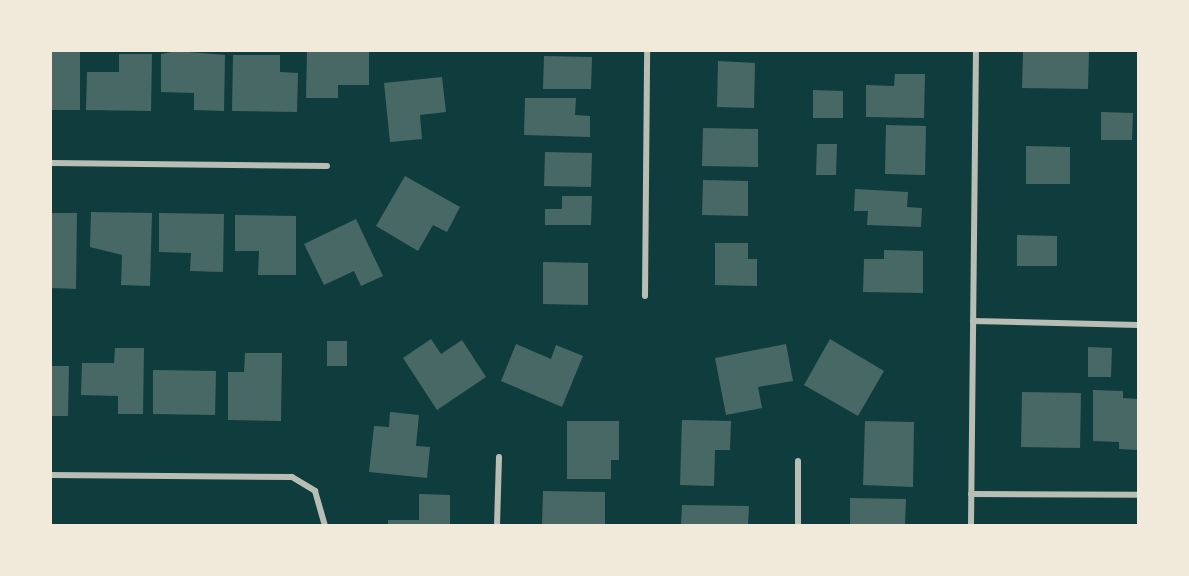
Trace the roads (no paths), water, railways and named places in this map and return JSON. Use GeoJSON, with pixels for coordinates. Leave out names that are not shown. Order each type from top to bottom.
{"type":"FeatureCollection","features":[{"type":"Feature","properties":{"kind":"street"},"geometry":{"type":"LineString","coordinates":[[645,296],[647,51]]}},
{"type":"Feature","properties":{"kind":"street"},"geometry":{"type":"LineString","coordinates":[[971,525],[976,51]]}},
{"type":"Feature","properties":{"kind":"street"},"geometry":{"type":"LineString","coordinates":[[51,163],[327,166]]}},
{"type":"Feature","properties":{"kind":"street"},"geometry":{"type":"LineString","coordinates":[[973,321],[1138,325]]}},
{"type":"Feature","properties":{"kind":"street"},"geometry":{"type":"LineString","coordinates":[[498,525],[499,457]]}},
{"type":"Feature","properties":{"kind":"street"},"geometry":{"type":"LineString","coordinates":[[798,461],[798,525]]}},
{"type":"Feature","properties":{"kind":"street"},"geometry":{"type":"LineString","coordinates":[[51,475],[292,477],[315,491],[325,525]]}},
{"type":"Feature","properties":{"kind":"street"},"geometry":{"type":"LineString","coordinates":[[971,494],[1138,495]]}}]}
